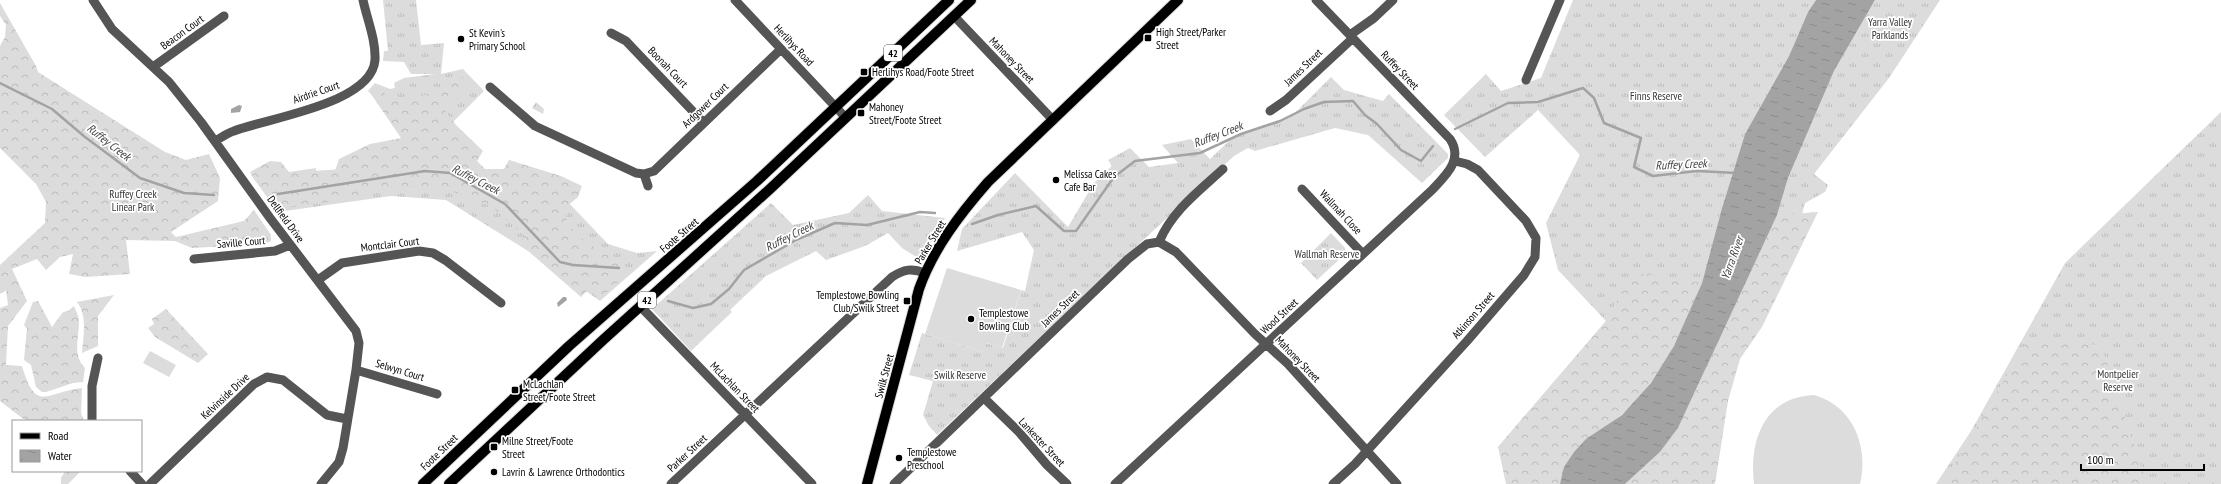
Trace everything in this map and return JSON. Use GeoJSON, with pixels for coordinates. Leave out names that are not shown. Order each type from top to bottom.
{"type":"FeatureCollection","features":[{"type":"Feature","properties":{"kind":"main road","name":"Foote Street"},"geometry":{"type":"LineString","coordinates":[[427,483],[568,346],[700,233],[949,0]]}},
{"type":"Feature","properties":{"kind":"main road","name":"42"},"geometry":{"type":"LineString","coordinates":[[449,484],[640,306],[846,118],[971,0]]}},
{"type":"Feature","properties":{"kind":"main road","name":"Parker Street"},"geometry":{"type":"LineString","coordinates":[[925,273],[934,256],[965,208],[988,182],[1178,0]]}},
{"type":"Feature","properties":{"kind":"main road","name":"Swilk Street"},"geometry":{"type":"LineString","coordinates":[[867,484],[925,273]]}},
{"type":"Feature","properties":{"kind":"main road"},"geometry":{"type":"LineString","coordinates":[[629,294],[640,306]]}},
{"type":"Feature","properties":{"kind":"street","name":"Dellfield Drive"},"geometry":{"type":"LineString","coordinates":[[93,0],[112,29],[175,89],[215,141],[290,245],[356,331],[359,343],[343,448],[339,462],[321,484]]}},
{"type":"Feature","properties":{"kind":"street","name":"Airdrie Court"},"geometry":{"type":"LineString","coordinates":[[215,141],[232,131],[334,100],[356,89],[366,80],[373,69],[375,58],[374,45],[363,0]]}},
{"type":"Feature","properties":{"kind":"street","name":"Herlihys Road"},"geometry":{"type":"LineString","coordinates":[[735,0],[846,118]]}},
{"type":"Feature","properties":{"kind":"street","name":"Ruffey Street"},"geometry":{"type":"LineString","coordinates":[[1316,0],[1450,139],[1455,147],[1455,161]]}},
{"type":"Feature","properties":{"kind":"street","name":"James Street"},"geometry":{"type":"LineString","coordinates":[[1270,111],[1286,100],[1392,0]]}},
{"type":"Feature","properties":{"kind":"street"},"geometry":{"type":"LineString","coordinates":[[1526,80],[1560,0]]}},
{"type":"Feature","properties":{"kind":"street","name":"Beacon Court"},"geometry":{"type":"LineString","coordinates":[[153,67],[224,16]]}},
{"type":"Feature","properties":{"kind":"street","name":"Mahoney Street"},"geometry":{"type":"LineString","coordinates":[[954,16],[1053,120]]}},
{"type":"Feature","properties":{"kind":"street","name":"Boonah Court"},"geometry":{"type":"LineString","coordinates":[[611,33],[626,41],[704,123]]}},
{"type":"Feature","properties":{"kind":"street","name":"Ardgower Court"},"geometry":{"type":"LineString","coordinates":[[644,174],[654,170],[781,49]]}},
{"type":"Feature","properties":{"kind":"street"},"geometry":{"type":"LineString","coordinates":[[490,87],[526,119],[544,131],[636,173],[644,174],[648,186]]}},
{"type":"Feature","properties":{"kind":"street","name":"Wood Street"},"geometry":{"type":"LineString","coordinates":[[1115,484],[1362,253],[1432,190],[1450,171],[1455,161]]}},
{"type":"Feature","properties":{"kind":"street","name":"Atkinson Street"},"geometry":{"type":"LineString","coordinates":[[1333,484],[1366,451],[1477,329],[1524,275],[1535,257],[1536,238],[1526,221],[1478,170],[1467,164],[1455,161]]}},
{"type":"Feature","properties":{"kind":"street"},"geometry":{"type":"LineString","coordinates":[[1159,242],[1165,228],[1178,210],[1223,169]]}},
{"type":"Feature","properties":{"kind":"street","name":"Wallmah Close"},"geometry":{"type":"LineString","coordinates":[[1302,189],[1362,253]]}},
{"type":"Feature","properties":{"kind":"street","name":"James Street"},"geometry":{"type":"LineString","coordinates":[[894,484],[1140,249],[1153,242],[1159,242]]}},
{"type":"Feature","properties":{"kind":"street","name":"Mahoney Street"},"geometry":{"type":"LineString","coordinates":[[1159,242],[1176,252],[1255,334],[1267,343],[1288,364],[1397,484]]}},
{"type":"Feature","properties":{"kind":"street","name":"Saville Court"},"geometry":{"type":"LineString","coordinates":[[194,259],[275,251],[290,245]]}},
{"type":"Feature","properties":{"kind":"street","name":"Montclair Court"},"geometry":{"type":"LineString","coordinates":[[318,280],[342,263],[418,251],[433,253],[445,260],[501,303]]}},
{"type":"Feature","properties":{"kind":"street","name":"Parker Street"},"geometry":{"type":"LineString","coordinates":[[671,484],[892,277],[901,270],[914,269],[925,273]]}},
{"type":"Feature","properties":{"kind":"street","name":"McLachlan Street"},"geometry":{"type":"LineString","coordinates":[[640,306],[812,484]]}},
{"type":"Feature","properties":{"kind":"street"},"geometry":{"type":"LineString","coordinates":[[92,420],[92,386],[98,358]]}},
{"type":"Feature","properties":{"kind":"street","name":"Selwyn Court"},"geometry":{"type":"LineString","coordinates":[[356,370],[437,394]]}},
{"type":"Feature","properties":{"kind":"street","name":"Kelvinside Drive"},"geometry":{"type":"LineString","coordinates":[[150,484],[254,384],[267,377],[283,380],[327,415],[347,419]]}},
{"type":"Feature","properties":{"kind":"street","name":"Lankester Street"},"geometry":{"type":"LineString","coordinates":[[984,398],[1019,432],[1047,465],[1067,484]]}},
{"type":"Feature","properties":{"kind":"street"},"geometry":{"type":"LineString","coordinates":[[131,472],[142,484]]}},
{"type":"Feature","properties":{"kind":"green space"},"geometry":{"type":"Polygon","coordinates":[[[383,0],[416,0],[421,45],[444,43],[441,74],[463,69],[484,91],[447,128],[469,168],[543,176],[608,244],[637,253],[657,251],[600,301],[541,259],[446,200],[391,196],[278,212],[251,175],[344,169],[411,137],[368,91],[375,83],[390,89],[395,88],[394,83],[404,78],[435,74],[411,74],[404,62],[383,61],[384,51],[388,51],[383,0]]]}},
{"type":"Feature","properties":{"kind":"green space","name":"Finns Reserve"},"geometry":{"type":"Polygon","coordinates":[[[1573,0],[1816,0],[1808,12],[1789,56],[1745,134],[1722,208],[1702,283],[1564,467],[1560,484],[1529,481],[1498,447],[1606,321],[1558,270],[1546,223],[1580,155],[1538,110],[1485,157],[1444,115],[1486,74],[1501,91],[1541,78],[1573,0]]]}},
{"type":"Feature","properties":{"kind":"green space","name":"Yarra Valley Parklands"},"geometry":{"type":"Polygon","coordinates":[[[1875,0],[1940,0],[1889,78],[1814,174],[1828,185],[1825,192],[1805,203],[1795,241],[1625,484],[1777,215],[1788,178],[1834,71],[1875,0]]]}},
{"type":"Feature","properties":{"kind":"green space","name":"Ruffey Creek Linear Park"},"geometry":{"type":"Polygon","coordinates":[[[0,3],[38,72],[165,152],[186,160],[209,154],[220,178],[218,201],[171,232],[176,237],[244,221],[254,210],[271,235],[271,241],[265,244],[192,248],[175,241],[126,240],[130,274],[86,277],[69,274],[73,254],[60,257],[46,270],[37,259],[12,269],[27,301],[8,326],[6,365],[22,366],[27,381],[32,390],[38,395],[51,395],[82,388],[81,413],[84,420],[25,420],[0,401],[0,308],[8,305],[6,290],[0,294],[0,265],[45,223],[46,202],[36,184],[0,148],[0,46],[5,37],[6,25],[0,16],[0,3]]]}},
{"type":"Feature","properties":{"kind":"green space"},"geometry":{"type":"Polygon","coordinates":[[[458,77],[465,77],[467,87],[445,111],[456,125],[483,151],[477,161],[485,169],[504,169],[509,160],[561,176],[582,186],[578,197],[566,207],[567,224],[587,243],[622,263],[621,280],[599,299],[589,289],[581,297],[519,243],[525,236],[507,219],[497,211],[473,198],[458,193],[428,188],[382,187],[367,188],[367,198],[275,208],[250,172],[270,161],[281,162],[289,172],[316,168],[316,173],[335,171],[339,159],[370,144],[401,138],[369,91],[372,88],[383,92],[391,99],[402,104],[416,97],[429,94],[458,77]]]}},
{"type":"Feature","properties":{"kind":"green space","name":"Swilk Reserve"},"geometry":{"type":"Polygon","coordinates":[[[1331,77],[1344,90],[1383,101],[1389,94],[1448,154],[1448,158],[1422,183],[1368,135],[1335,128],[1255,151],[1248,148],[1234,156],[1100,280],[937,435],[929,426],[923,415],[933,381],[909,375],[922,333],[983,352],[986,343],[1003,348],[1021,290],[1025,291],[1034,250],[1022,232],[957,251],[962,229],[1015,173],[1068,227],[1094,183],[1112,166],[1108,160],[1130,148],[1149,167],[1178,163],[1162,145],[1191,139],[1210,159],[1232,138],[1293,115],[1331,77]]]}},
{"type":"Feature","properties":{"kind":"green space"},"geometry":{"type":"Polygon","coordinates":[[[536,102],[544,109],[543,114],[532,108],[536,102]]]}},
{"type":"Feature","properties":{"kind":"green space","name":"Montpelier Reserve"},"geometry":{"type":"Polygon","coordinates":[[[2221,112],[2221,484],[1936,484],[1971,431],[2065,263],[2221,112]]]}},
{"type":"Feature","properties":{"kind":"green space"},"geometry":{"type":"Polygon","coordinates":[[[868,195],[882,211],[945,218],[921,260],[902,248],[888,233],[865,246],[826,260],[816,251],[766,276],[730,310],[732,312],[691,351],[652,309],[771,203],[793,225],[849,213],[868,195]]]}},
{"type":"Feature","properties":{"kind":"green space"},"geometry":{"type":"Polygon","coordinates":[[[1818,212],[1762,327],[1740,359],[1728,401],[1715,484],[1625,484],[1660,452],[1678,428],[1777,215],[1818,212]]]}},
{"type":"Feature","properties":{"kind":"green space","name":"Wallmah Reserve"},"geometry":{"type":"Polygon","coordinates":[[[1331,233],[1345,248],[1345,254],[1317,280],[1301,263],[1331,233]]]}},
{"type":"Feature","properties":{"kind":"green space","name":"Templestowe Bowling Club"},"geometry":{"type":"Polygon","coordinates":[[[947,268],[1021,290],[1002,348],[987,343],[983,352],[925,334],[947,268]]]}},
{"type":"Feature","properties":{"kind":"green space"},"geometry":{"type":"Polygon","coordinates":[[[1632,272],[1702,283],[1673,349],[1659,373],[1629,408],[1592,436],[1576,451],[1564,471],[1560,484],[1506,484],[1498,447],[1606,321],[1632,272]]]}},
{"type":"Feature","properties":{"kind":"green space"},"geometry":{"type":"Polygon","coordinates":[[[114,295],[98,316],[98,346],[82,353],[84,320],[83,314],[77,302],[114,295]]]}},
{"type":"Feature","properties":{"kind":"green space"},"geometry":{"type":"Polygon","coordinates":[[[38,301],[52,327],[63,312],[68,311],[74,306],[79,320],[77,352],[81,363],[85,368],[83,382],[73,383],[46,392],[42,392],[36,387],[31,365],[24,360],[27,328],[24,325],[33,302],[38,301]]]}},
{"type":"Feature","properties":{"kind":"green space"},"geometry":{"type":"Polygon","coordinates":[[[166,309],[208,354],[198,363],[155,337],[148,328],[154,324],[152,319],[166,309]]]}},
{"type":"Feature","properties":{"kind":"green space"},"geometry":{"type":"Polygon","coordinates":[[[2027,341],[2101,345],[2147,484],[1943,484],[2027,341]]]}},
{"type":"Feature","properties":{"kind":"green space"},"geometry":{"type":"Polygon","coordinates":[[[150,351],[176,365],[169,377],[143,363],[150,351]]]}},
{"type":"Feature","properties":{"kind":"green space"},"geometry":{"type":"Polygon","coordinates":[[[1814,395],[1828,400],[1839,408],[1855,429],[1860,442],[1862,456],[1860,484],[1754,484],[1754,452],[1763,424],[1772,413],[1783,404],[1797,398],[1814,395]]]}},
{"type":"Feature","properties":{"kind":"green space"},"geometry":{"type":"Polygon","coordinates":[[[64,472],[80,472],[68,484],[61,484],[61,478],[64,472]]]}},
{"type":"Feature","properties":{"kind":"water","name":"Yarra River"},"geometry":{"type":"Polygon","coordinates":[[[1816,0],[1875,0],[1834,71],[1788,178],[1777,215],[1678,428],[1660,452],[1625,484],[1560,484],[1564,467],[1574,452],[1586,439],[1622,415],[1651,383],[1674,346],[1702,283],[1722,208],[1745,134],[1789,56],[1808,12],[1816,0]]]}},
{"type":"Feature","properties":{"kind":"water"},"geometry":{"type":"Polygon","coordinates":[[[239,105],[242,106],[240,112],[231,113],[231,109],[239,105]]]}},
{"type":"Feature","properties":{"kind":"water"},"geometry":{"type":"Polygon","coordinates":[[[563,297],[566,297],[567,300],[558,307],[557,303],[563,297]]]}},
{"type":"Feature","properties":{"kind":"waterway","name":"Ruffey Creek"},"geometry":{"type":"LineString","coordinates":[[0,83],[52,109],[85,137],[140,178],[184,193],[214,195]]}},
{"type":"Feature","properties":{"kind":"waterway","name":"Ruffey Creek"},"geometry":{"type":"LineString","coordinates":[[1455,129],[1508,103],[1538,102],[1583,88],[1594,98],[1604,123],[1641,138],[1634,167],[1653,176],[1697,171],[1736,173]]}},
{"type":"Feature","properties":{"kind":"waterway","name":"Ruffey Creek"},"geometry":{"type":"LineString","coordinates":[[972,224],[998,215],[1036,206],[1064,231],[1076,231],[1114,177],[1135,161],[1200,153],[1241,134],[1280,121],[1304,109],[1324,102],[1353,101],[1365,115],[1377,124],[1401,150],[1421,161],[1433,146]]}},
{"type":"Feature","properties":{"kind":"waterway","name":"Ruffey Creek"},"geometry":{"type":"LineString","coordinates":[[278,194],[425,171],[450,173],[505,204],[560,262],[573,265],[619,268]]}},
{"type":"Feature","properties":{"kind":"waterway","name":"Ruffey Creek"},"geometry":{"type":"LineString","coordinates":[[668,301],[693,308],[711,304],[729,289],[744,270],[796,240],[835,223],[867,225],[920,212],[935,213]]}},
{"type":"Feature","properties":{"kind":"place","name":"High Street/Parker Street"},"geometry":{"type":"Point","coordinates":[1148,38]}},
{"type":"Feature","properties":{"kind":"place","name":"St Kevin's Primary School"},"geometry":{"type":"Point","coordinates":[461,39]}},
{"type":"Feature","properties":{"kind":"place","name":"Herlihys Road/Foote Street"},"geometry":{"type":"Point","coordinates":[864,72]}},
{"type":"Feature","properties":{"kind":"place","name":"Mahoney Street/Foote Street"},"geometry":{"type":"Point","coordinates":[861,113]}},
{"type":"Feature","properties":{"kind":"place","name":"Melissa Cakes Cafe Bar"},"geometry":{"type":"Point","coordinates":[1056,180]}},
{"type":"Feature","properties":{"kind":"place","name":"Templestowe Bowling Club/Swilk Street"},"geometry":{"type":"Point","coordinates":[907,301]}},
{"type":"Feature","properties":{"kind":"place","name":"Templestowe Bowling Club"},"geometry":{"type":"Point","coordinates":[971,319]}},
{"type":"Feature","properties":{"kind":"place","name":"McLachlan Street/Foote Street"},"geometry":{"type":"Point","coordinates":[515,390]}},
{"type":"Feature","properties":{"kind":"place","name":"Milne Street/Foote Street"},"geometry":{"type":"Point","coordinates":[494,447]}},
{"type":"Feature","properties":{"kind":"place","name":"Templestowe Preschool"},"geometry":{"type":"Point","coordinates":[899,458]}},
{"type":"Feature","properties":{"kind":"place","name":"Lavrin & Lawrence Orthodontics"},"geometry":{"type":"Point","coordinates":[494,472]}}]}
